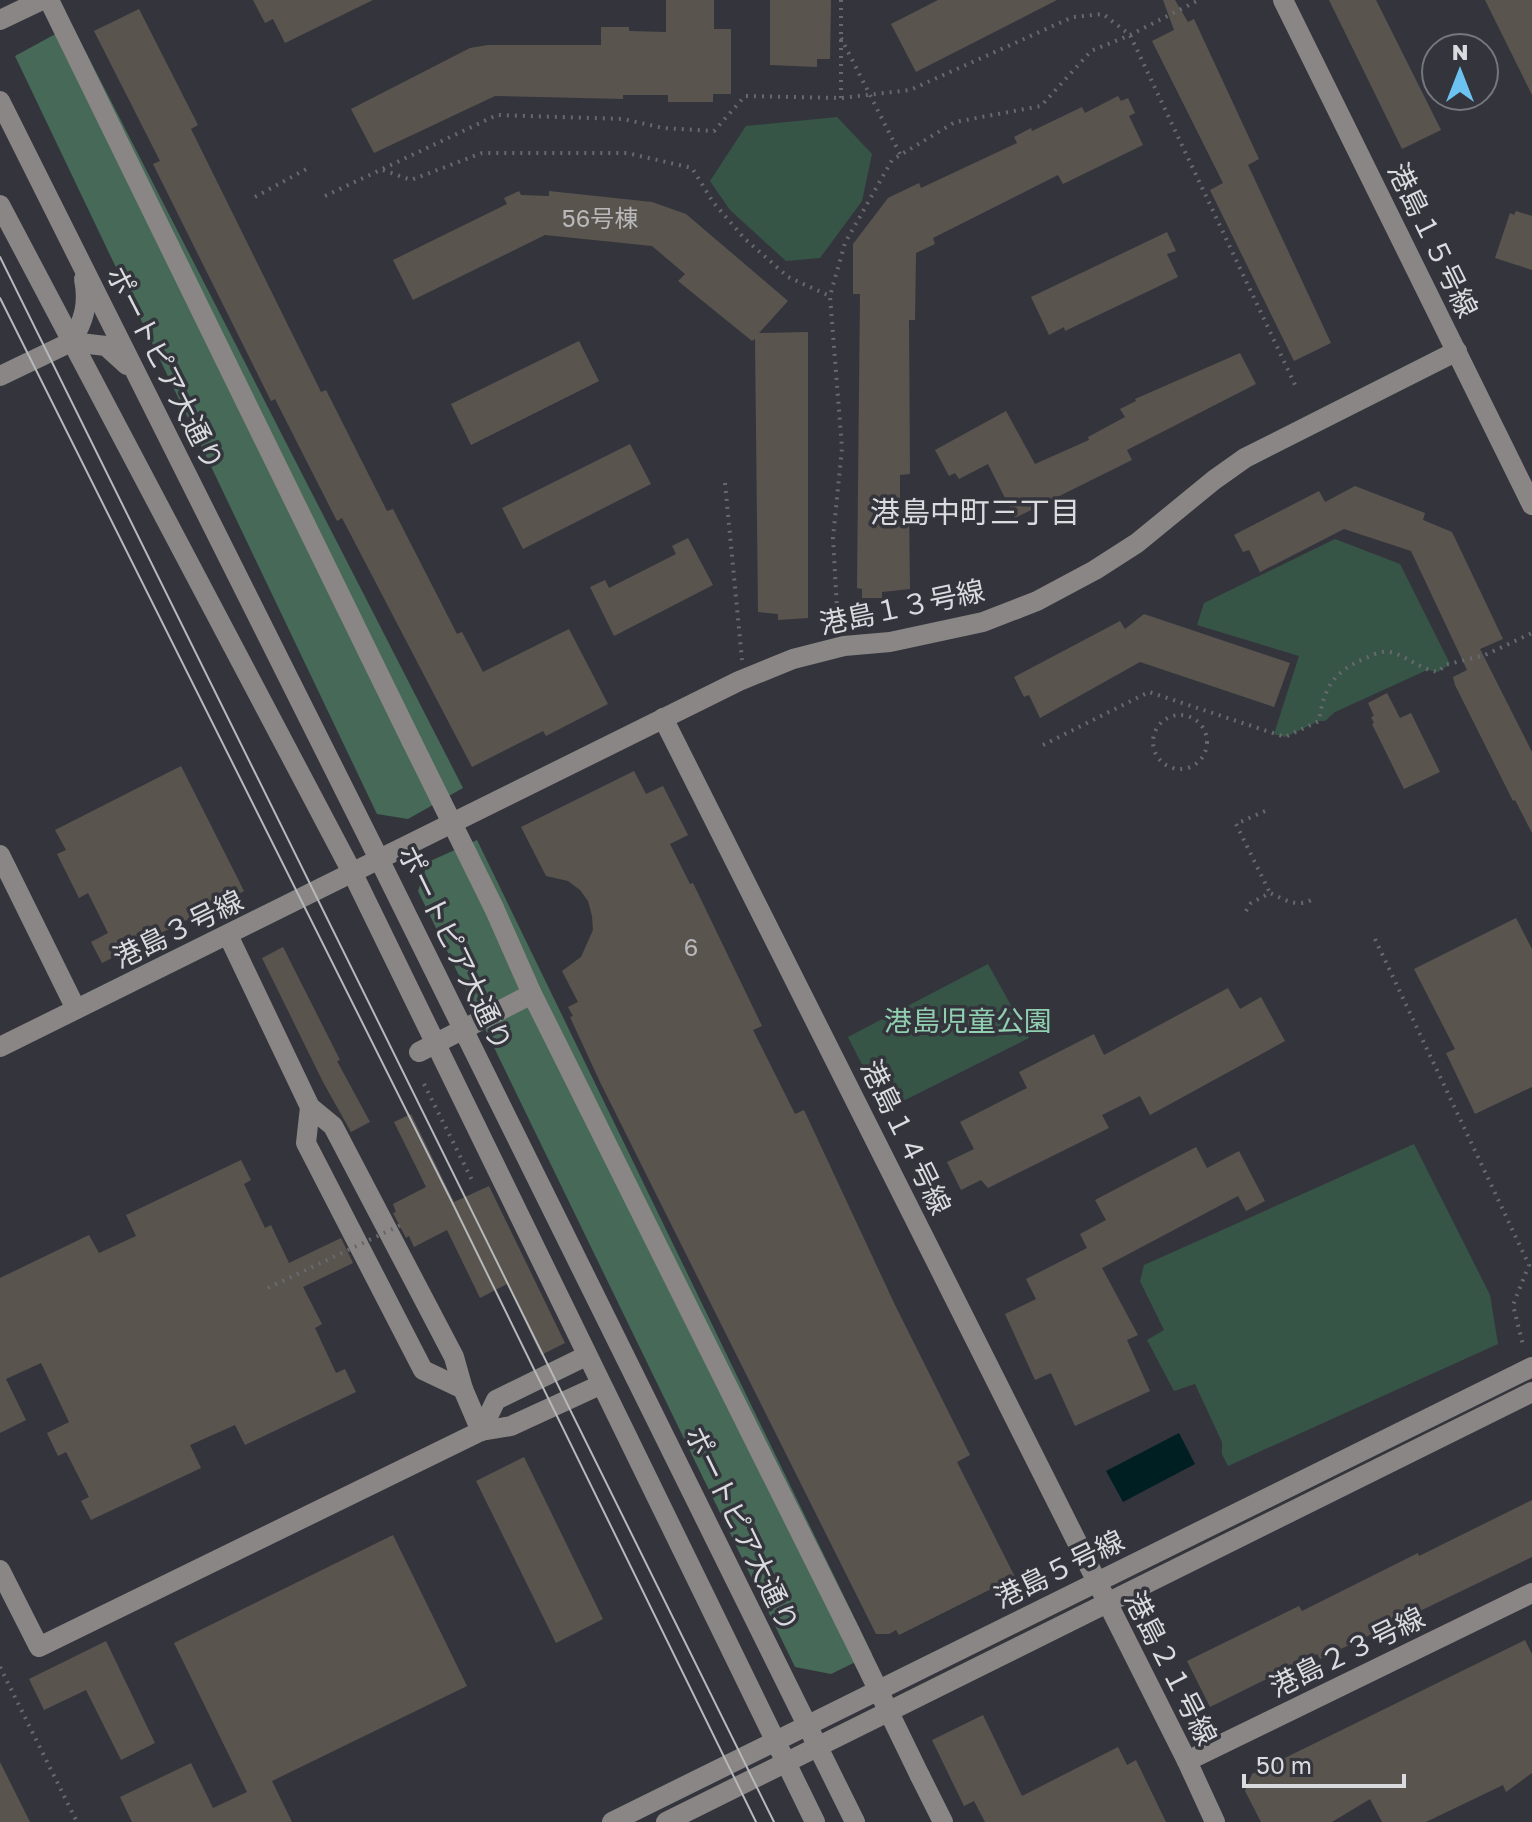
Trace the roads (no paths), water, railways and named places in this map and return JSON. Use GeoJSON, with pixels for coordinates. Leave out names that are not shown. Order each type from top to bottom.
{"type":"FeatureCollection","features":[{"type":"Feature","properties":{"kind":"street"},"geometry":{"type":"LineString","coordinates":[[0,20],[42,0]]}},
{"type":"Feature","properties":{"kind":"street"},"geometry":{"type":"LineString","coordinates":[[49,0],[494,908],[532,994],[943,1822]]}},
{"type":"Feature","properties":{"kind":"street","name":"港島１５号線"},"geometry":{"type":"LineString","coordinates":[[1283,0],[1532,505]]}},
{"type":"Feature","properties":{"kind":"street","name":"ポートピア大通り"},"geometry":{"type":"LineString","coordinates":[[0,101],[855,1822]]}},
{"type":"Feature","properties":{"kind":"street"},"geometry":{"type":"LineString","coordinates":[[0,205],[353,874],[815,1822]]}},
{"type":"Feature","properties":{"kind":"street"},"geometry":{"type":"LineString","coordinates":[[71,342],[84,321],[87,293],[80,261]]}},
{"type":"Feature","properties":{"kind":"street"},"geometry":{"type":"LineString","coordinates":[[0,376],[71,342],[106,346],[135,373]]}},
{"type":"Feature","properties":{"kind":"street","name":"港島１３号線"},"geometry":{"type":"LineString","coordinates":[[380,861],[663,718],[793,659],[844,646],[890,642],[983,622],[1037,601],[1137,543],[1245,458],[1457,351]]}},
{"type":"Feature","properties":{"kind":"street","name":"港島１４号線"},"geometry":{"type":"LineString","coordinates":[[663,718],[1096,1583]]}},
{"type":"Feature","properties":{"kind":"street"},"geometry":{"type":"LineString","coordinates":[[0,855],[76,1009]]}},
{"type":"Feature","properties":{"kind":"street","name":"港島３号線"},"geometry":{"type":"LineString","coordinates":[[0,1047],[380,861]]}},
{"type":"Feature","properties":{"kind":"street"},"geometry":{"type":"LineString","coordinates":[[228,935],[310,1107],[333,1126],[454,1357],[463,1389],[481,1431]]}},
{"type":"Feature","properties":{"kind":"street"},"geometry":{"type":"LineString","coordinates":[[419,1052],[532,994]]}},
{"type":"Feature","properties":{"kind":"street"},"geometry":{"type":"LineString","coordinates":[[310,1107],[306,1143],[423,1370],[463,1389]]}},
{"type":"Feature","properties":{"kind":"street"},"geometry":{"type":"LineString","coordinates":[[481,1431],[496,1400],[586,1356]]}},
{"type":"Feature","properties":{"kind":"street","name":"港島５号線"},"geometry":{"type":"LineString","coordinates":[[612,1822],[1532,1367]]}},
{"type":"Feature","properties":{"kind":"street"},"geometry":{"type":"LineString","coordinates":[[0,1570],[39,1647],[481,1431],[511,1426],[600,1385]]}},
{"type":"Feature","properties":{"kind":"street","name":"港島５号線"},"geometry":{"type":"LineString","coordinates":[[666,1822],[1532,1392]]}},
{"type":"Feature","properties":{"kind":"street","name":"港島２１号線"},"geometry":{"type":"LineString","coordinates":[[1096,1583],[1215,1822]]}},
{"type":"Feature","properties":{"kind":"street","name":"港島２３号線"},"geometry":{"type":"LineString","coordinates":[[1187,1761],[1532,1593]]}},
{"type":"Feature","properties":{"kind":"tram line"},"geometry":{"type":"LineString","coordinates":[[0,257],[774,1822]]}},
{"type":"Feature","properties":{"kind":"tram line"},"geometry":{"type":"LineString","coordinates":[[0,298],[452,1202],[756,1822]]}},
{"type":"Feature","properties":{"kind":"district","name":"港島中町三丁目"},"geometry":{"type":"Point","coordinates":[975,513]}},
{"type":"Feature","properties":{"kind":"park label","name":"港島児童公園"},"geometry":{"type":"Point","coordinates":[968,1021]}}]}
